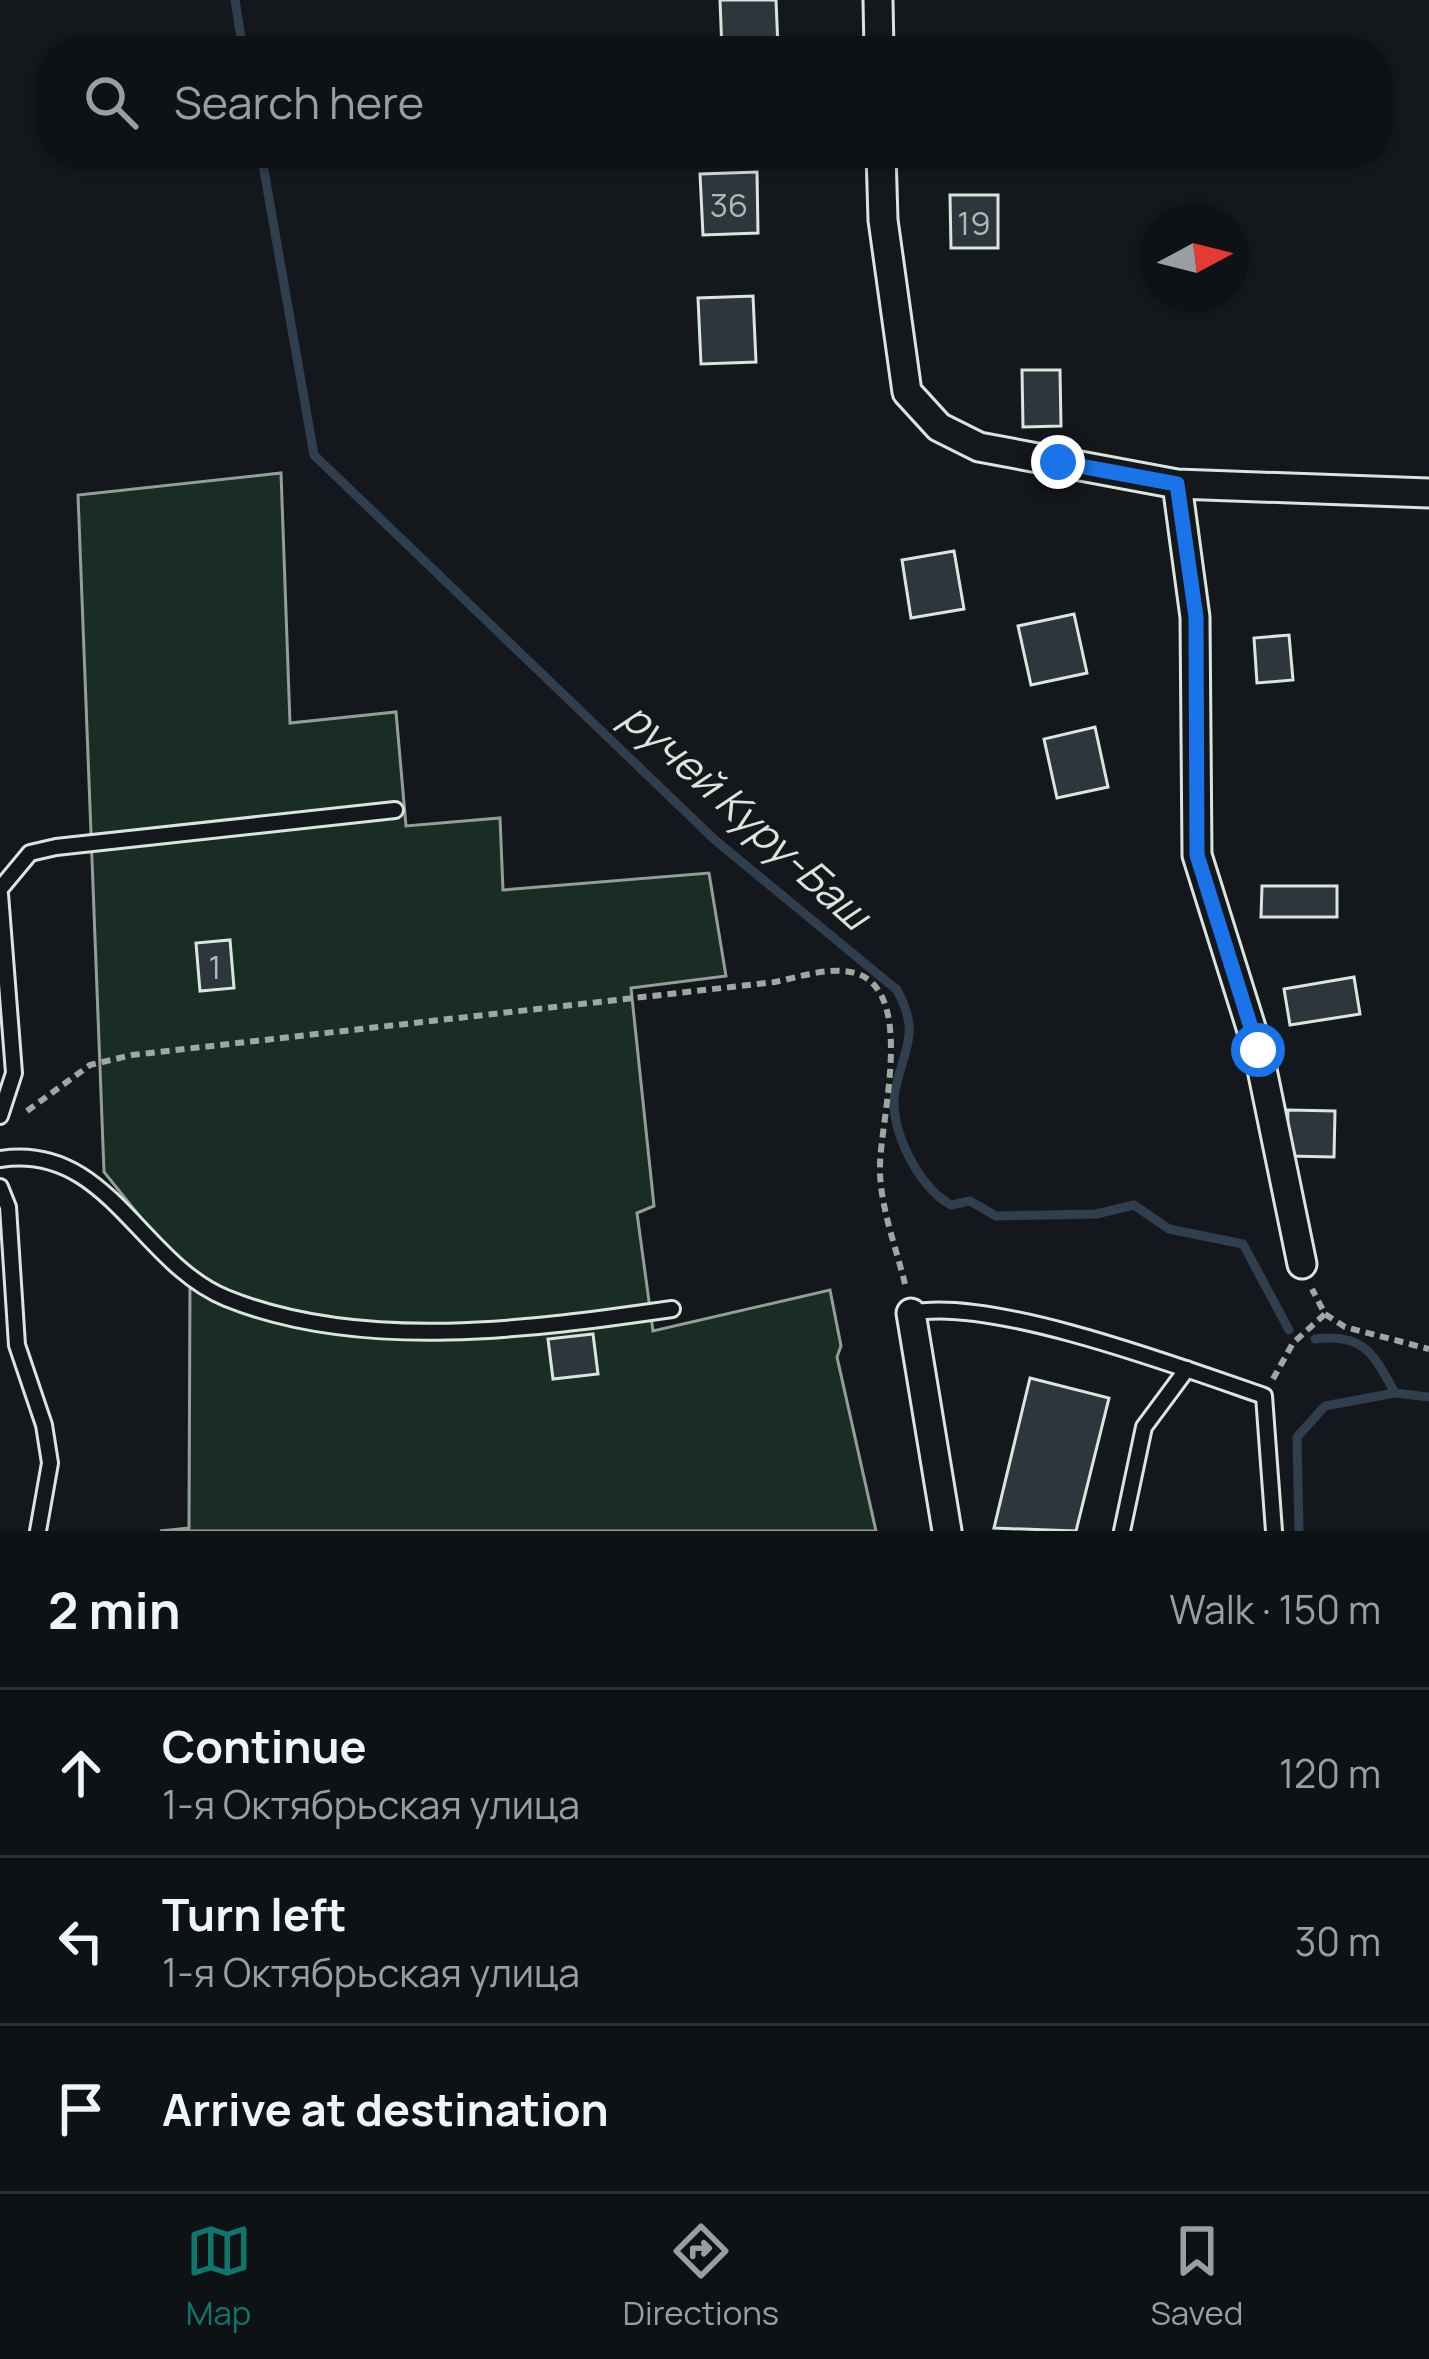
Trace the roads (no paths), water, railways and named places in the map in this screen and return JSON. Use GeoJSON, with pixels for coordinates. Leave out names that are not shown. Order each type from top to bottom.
{"type":"FeatureCollection","features":[{"type":"Feature","properties":{"kind":"street"},"geometry":{"type":"LineString","coordinates":[[878,0],[879,36]]}},
{"type":"Feature","properties":{"kind":"street"},"geometry":{"type":"LineString","coordinates":[[881,168],[883,220],[907,392],[939,427],[979,448],[1177,484],[1429,494]]}},
{"type":"Feature","properties":{"kind":"street"},"geometry":{"type":"LineString","coordinates":[[1177,484],[1196,617],[1197,855],[1258,1050],[1302,1264]]}},
{"type":"Feature","properties":{"kind":"street"},"geometry":{"type":"LineString","coordinates":[[911,1313],[947,1531]]}},
{"type":"Feature","properties":{"kind":"lane"},"geometry":{"type":"LineString","coordinates":[[0,1116],[14,1073],[0,892],[30,853],[395,810]]}},
{"type":"Feature","properties":{"kind":"lane"},"geometry":{"type":"LineString","coordinates":[[0,1159],[24,1155],[76,1169],[172,1262],[222,1297],[305,1321],[432,1331],[529,1329],[672,1309]]}},
{"type":"Feature","properties":{"kind":"lane"},"geometry":{"type":"LineString","coordinates":[[0,1187],[8,1207],[17,1345],[44,1425],[50,1463],[38,1531]]}},
{"type":"Feature","properties":{"kind":"lane"},"geometry":{"type":"LineString","coordinates":[[911,1313],[942,1306],[992,1314],[1187,1369],[1264,1396],[1274,1531]]}},
{"type":"Feature","properties":{"kind":"lane"},"geometry":{"type":"LineString","coordinates":[[1122,1531],[1144,1427],[1187,1369]]}},
{"type":"Feature","properties":{"kind":"waterway","name":"ручей Куру-Баш"},"geometry":{"type":"LineString","coordinates":[[235,0],[241,36]]}},
{"type":"Feature","properties":{"kind":"waterway","name":"ручей Куру-Баш"},"geometry":{"type":"LineString","coordinates":[[264,168],[314,455],[715,840],[897,990],[909,1030],[895,1091],[896,1122],[908,1156],[928,1185],[951,1205],[970,1201],[996,1216],[1096,1214],[1134,1205],[1169,1229],[1243,1244],[1289,1330]]}},
{"type":"Feature","properties":{"kind":"waterway","name":"ручей Куру-Баш"},"geometry":{"type":"LineString","coordinates":[[1315,1339],[1356,1343],[1373,1357],[1395,1393],[1429,1397]]}},
{"type":"Feature","properties":{"kind":"waterway"},"geometry":{"type":"LineString","coordinates":[[1299,1531],[1297,1437],[1325,1406],[1395,1393]]}}]}
